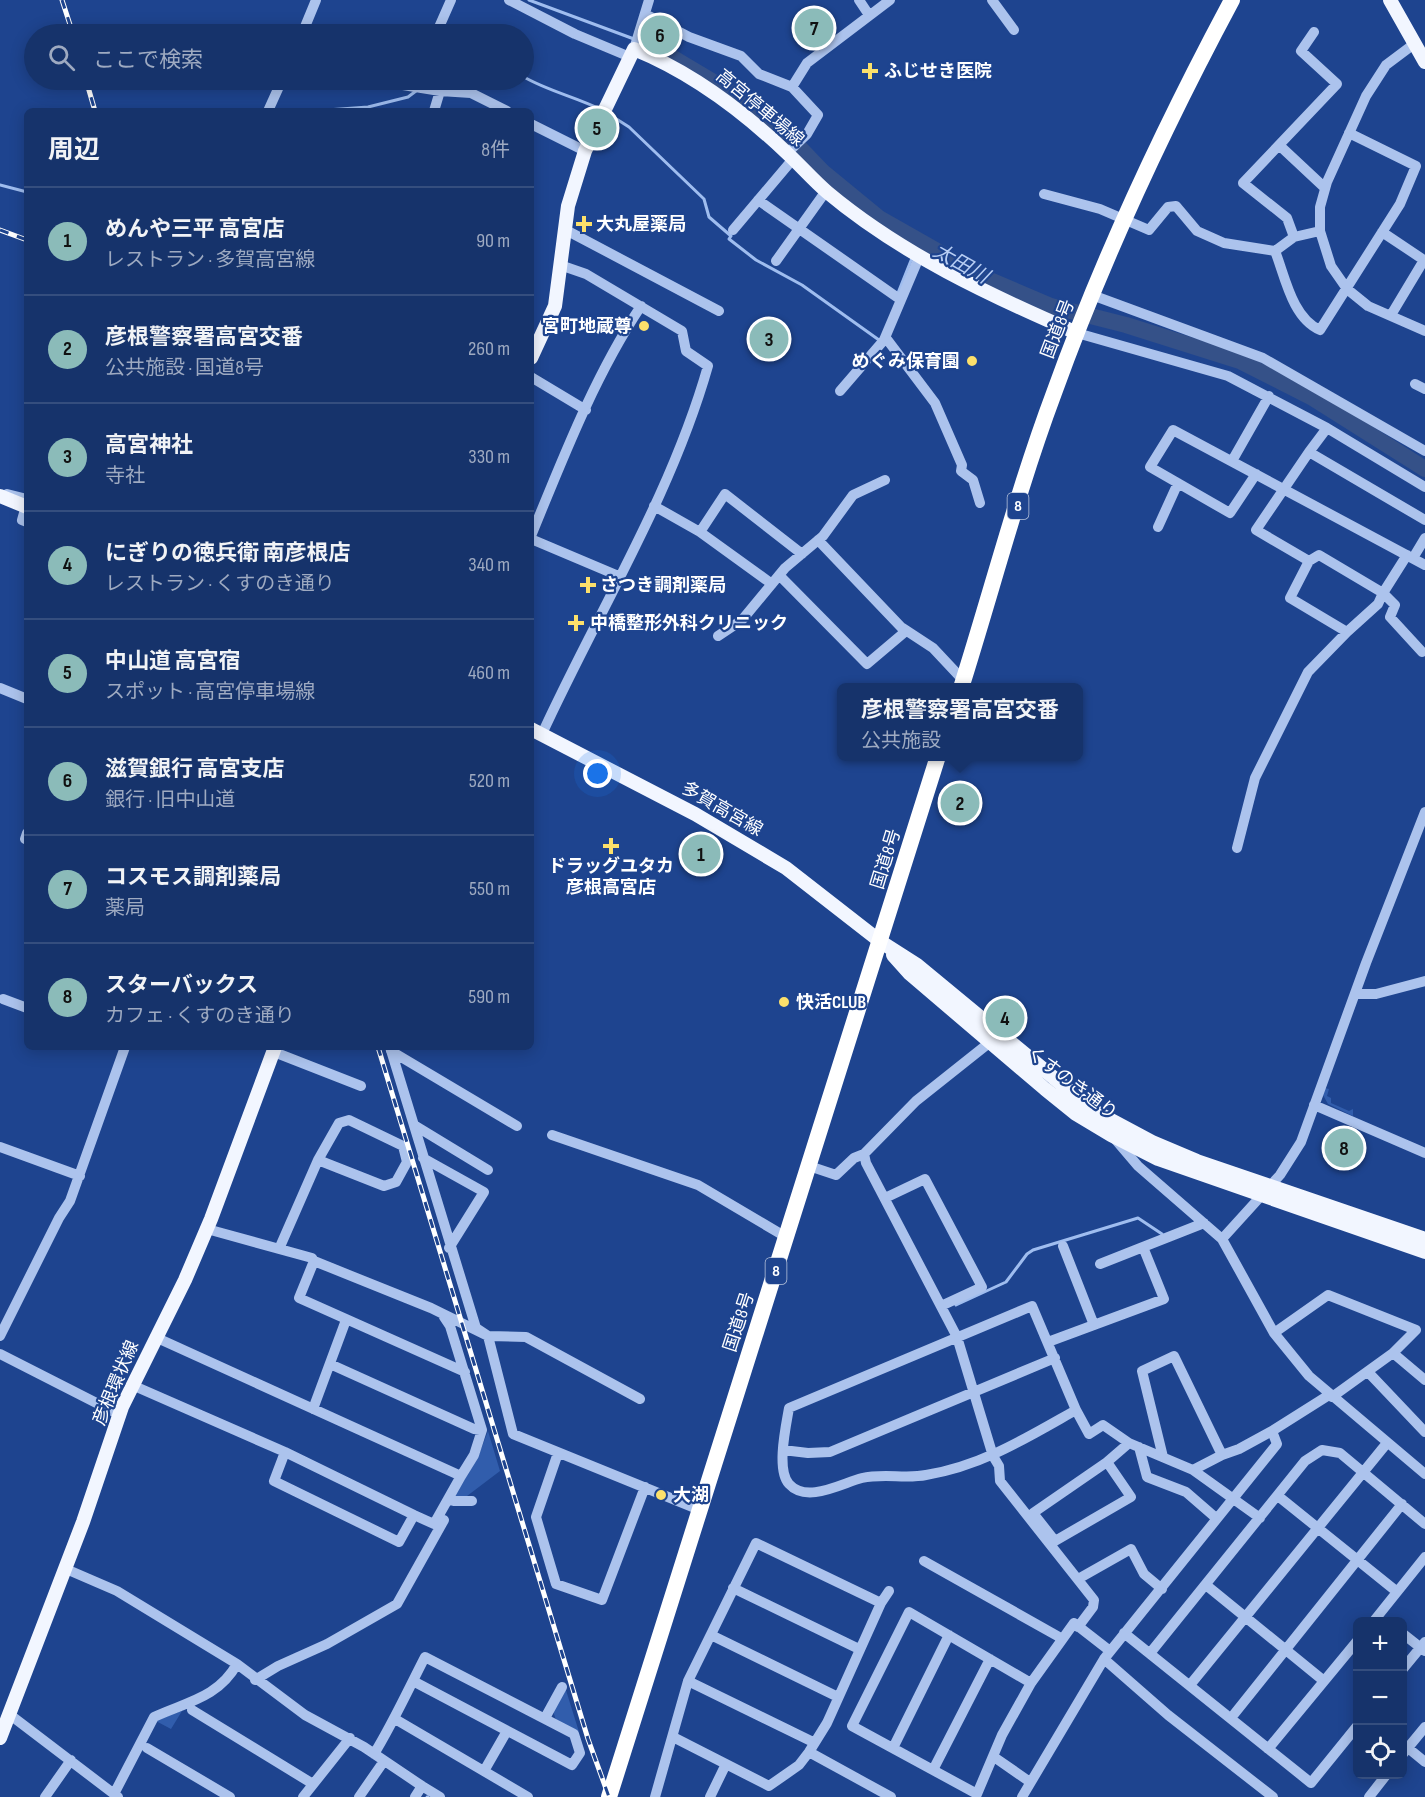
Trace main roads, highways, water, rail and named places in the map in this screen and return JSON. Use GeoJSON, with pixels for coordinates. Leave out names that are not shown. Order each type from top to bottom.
{"type":"FeatureCollection","features":[{"type":"Feature","properties":{"kind":"highway","name":"国道8号"},"geometry":{"type":"LineString","coordinates":[[962,683],[1053,395],[1078,329],[1124,219],[1179,98],[1232,0]]}},
{"type":"Feature","properties":{"kind":"highway","name":"国道8号"},"geometry":{"type":"LineString","coordinates":[[611,1791],[937,761]]}},
{"type":"Feature","properties":{"kind":"main road"},"geometry":{"type":"LineString","coordinates":[[1390,0],[1425,62]]}},
{"type":"Feature","properties":{"kind":"main road","name":"高宮停車場線"},"geometry":{"type":"LineString","coordinates":[[534,352],[555,306],[568,206],[585,151],[635,46],[712,90],[744,114],[790,154],[826,191],[878,231],[981,291],[1078,329]]}},
{"type":"Feature","properties":{"kind":"main road"},"geometry":{"type":"LineString","coordinates":[[0,495],[24,503]]}},
{"type":"Feature","properties":{"kind":"main road","name":"多賀高宮線"},"geometry":{"type":"LineString","coordinates":[[537,731],[695,814],[786,867],[881,942]]}},
{"type":"Feature","properties":{"kind":"main road","name":"くすのき通り"},"geometry":{"type":"LineString","coordinates":[[881,942],[917,965],[1076,1114],[1112,1135],[1158,1159],[1265,1189],[1425,1239]]}},
{"type":"Feature","properties":{"kind":"main road","name":"くすのき通り"},"geometry":{"type":"LineString","coordinates":[[994,1039],[1094,1111],[1122,1127],[1197,1161],[1425,1252]]}},
{"type":"Feature","properties":{"kind":"main road","name":"彦根環状線"},"geometry":{"type":"LineString","coordinates":[[0,1738],[66,1569],[120,1415],[132,1385],[185,1280],[207,1229],[239,1150],[274,1050]]}},
{"type":"Feature","properties":{"kind":"waterway","name":"太田川"},"geometry":{"type":"LineString","coordinates":[[529,0],[634,39]]}},
{"type":"Feature","properties":{"kind":"waterway","name":"太田川"},"geometry":{"type":"LineString","coordinates":[[640,42],[660,50]]}},
{"type":"Feature","properties":{"kind":"waterway","name":"太田川"},"geometry":{"type":"LineString","coordinates":[[660,50],[754,106],[777,124],[823,172],[879,218],[983,277],[1051,306],[1126,325],[1240,361],[1311,397],[1425,469]]}},
{"type":"Feature","properties":{"kind":"waterway"},"geometry":{"type":"LineString","coordinates":[[534,82],[602,110]]}},
{"type":"Feature","properties":{"kind":"waterway"},"geometry":{"type":"LineString","coordinates":[[354,108],[408,97],[416,91]]}},
{"type":"Feature","properties":{"kind":"waterway"},"geometry":{"type":"LineString","coordinates":[[607,113],[629,127],[704,199],[709,217],[731,236],[729,239],[756,260],[802,285],[879,340]]}},
{"type":"Feature","properties":{"kind":"waterway"},"geometry":{"type":"LineString","coordinates":[[0,185],[24,191]]}},
{"type":"Feature","properties":{"kind":"waterway"},"geometry":{"type":"LineString","coordinates":[[917,250],[922,243]]}},
{"type":"Feature","properties":{"kind":"waterway"},"geometry":{"type":"LineString","coordinates":[[898,293],[912,258]]}},
{"type":"Feature","properties":{"kind":"waterway"},"geometry":{"type":"LineString","coordinates":[[956,1305],[1006,1282],[1027,1254],[1033,1250],[1138,1218],[1162,1234]]}},
{"type":"Feature","properties":{"kind":"railway"},"geometry":{"type":"LineString","coordinates":[[62,0],[70,24]]}},
{"type":"Feature","properties":{"kind":"railway"},"geometry":{"type":"LineString","coordinates":[[89,90],[94,108]]}},
{"type":"Feature","properties":{"kind":"railway"},"geometry":{"type":"LineString","coordinates":[[0,230],[24,239]]}},
{"type":"Feature","properties":{"kind":"railway"},"geometry":{"type":"LineString","coordinates":[[379,1050],[588,1739],[609,1797]]}},
{"type":"Feature","properties":{"kind":"place","name":"コスモス調剤薬局"},"geometry":{"type":"Point","coordinates":[814,28]}},
{"type":"Feature","properties":{"kind":"place","name":"滋賀銀行 高宮支店"},"geometry":{"type":"Point","coordinates":[660,35]}},
{"type":"Feature","properties":{"kind":"place","name":"ふじせき医院"},"geometry":{"type":"Point","coordinates":[870,71]}},
{"type":"Feature","properties":{"kind":"place","name":"中山道 高宮宿"},"geometry":{"type":"Point","coordinates":[597,128]}},
{"type":"Feature","properties":{"kind":"place","name":"大丸屋薬局"},"geometry":{"type":"Point","coordinates":[584,224]}},
{"type":"Feature","properties":{"kind":"place","name":"宮町地蔵尊"},"geometry":{"type":"Point","coordinates":[644,326]}},
{"type":"Feature","properties":{"kind":"place","name":"高宮神社"},"geometry":{"type":"Point","coordinates":[769,339]}},
{"type":"Feature","properties":{"kind":"place","name":"めぐみ保育園"},"geometry":{"type":"Point","coordinates":[972,361]}},
{"type":"Feature","properties":{"kind":"place","name":"さつき調剤薬局"},"geometry":{"type":"Point","coordinates":[588,585]}},
{"type":"Feature","properties":{"kind":"place","name":"中橋整形外科クリニック"},"geometry":{"type":"Point","coordinates":[576,623]}},
{"type":"Feature","properties":{"kind":"place","name":"彦根警察署高宮交番"},"geometry":{"type":"Point","coordinates":[960,803]}},
{"type":"Feature","properties":{"kind":"place","name":"ドラッグユタカ 彦根高宮店"},"geometry":{"type":"Point","coordinates":[611,846]}},
{"type":"Feature","properties":{"kind":"place","name":"めんや三平 高宮店"},"geometry":{"type":"Point","coordinates":[701,854]}},
{"type":"Feature","properties":{"kind":"place","name":"快活CLUB"},"geometry":{"type":"Point","coordinates":[784,1002]}},
{"type":"Feature","properties":{"kind":"place","name":"にぎりの徳兵衛 南彦根店"},"geometry":{"type":"Point","coordinates":[1005,1018]}},
{"type":"Feature","properties":{"kind":"place","name":"スターバックス"},"geometry":{"type":"Point","coordinates":[1344,1148]}},
{"type":"Feature","properties":{"kind":"place","name":"大湖"},"geometry":{"type":"Point","coordinates":[661,1495]}}]}
